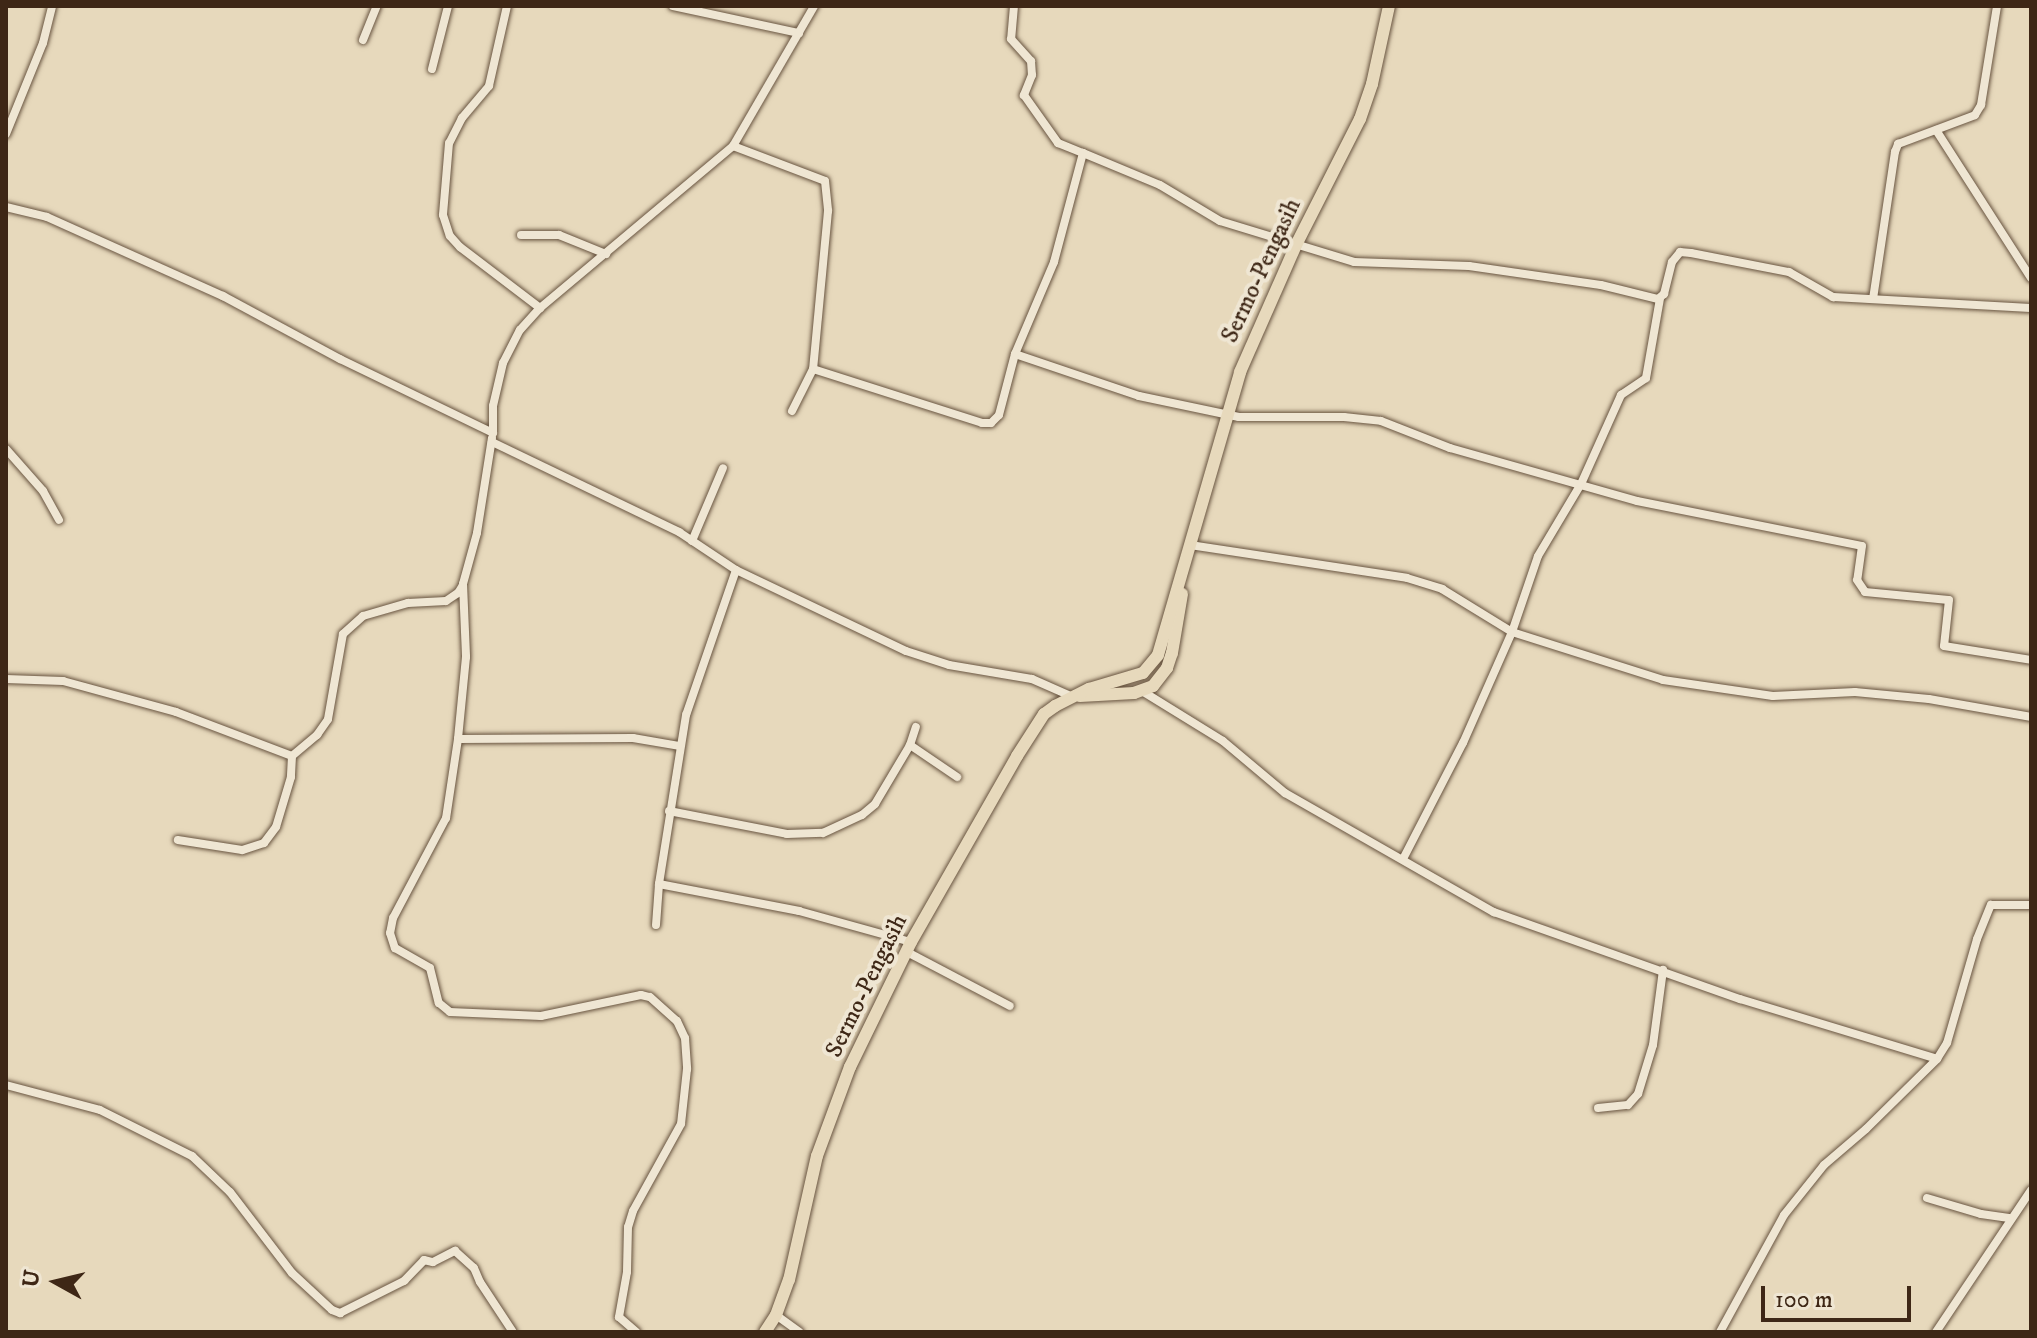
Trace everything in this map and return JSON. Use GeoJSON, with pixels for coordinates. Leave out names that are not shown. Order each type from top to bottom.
{"type":"FeatureCollection","features":[{"type":"Feature","properties":{"kind":"main road","name":"Sermo-Pengasih"},"geometry":{"type":"LineString","coordinates":[[1075,697],[1142,691],[1161,677],[1172,653],[1187,558],[1227,412],[1256,333],[1296,245],[1360,119],[1372,84],[1389,6]]}},
{"type":"Feature","properties":{"kind":"main road","name":"Sermo-Pengasih"},"geometry":{"type":"LineString","coordinates":[[765,1332],[776,1315],[789,1280],[827,1122],[909,947],[1044,714],[1101,685],[1133,678],[1152,666],[1187,558]]}},
{"type":"Feature","properties":{"kind":"street"},"geometry":{"type":"LineString","coordinates":[[6,134],[43,43],[52,6]]}},
{"type":"Feature","properties":{"kind":"street"},"geometry":{"type":"LineString","coordinates":[[363,40],[377,6]]}},
{"type":"Feature","properties":{"kind":"street"},"geometry":{"type":"LineString","coordinates":[[432,69],[448,6]]}},
{"type":"Feature","properties":{"kind":"street"},"geometry":{"type":"LineString","coordinates":[[507,6],[489,86],[462,118],[449,143],[443,215],[450,236],[460,247],[540,308]]}},
{"type":"Feature","properties":{"kind":"street"},"geometry":{"type":"LineString","coordinates":[[673,6],[799,33]]}},
{"type":"Feature","properties":{"kind":"street"},"geometry":{"type":"LineString","coordinates":[[178,840],[242,850],[264,843],[276,827],[291,777],[292,756],[317,735],[328,719],[343,634],[363,616],[408,603],[446,601],[458,593],[477,533],[492,437],[493,406],[503,363],[520,330],[540,308],[733,146],[814,6]]}},
{"type":"Feature","properties":{"kind":"street"},"geometry":{"type":"LineString","coordinates":[[1014,6],[1011,39],[1031,61],[1032,75],[1024,95],[1058,143],[1160,185],[1220,221],[1354,262],[1469,266],[1601,285],[1660,299]]}},
{"type":"Feature","properties":{"kind":"street"},"geometry":{"type":"LineString","coordinates":[[1873,299],[1898,144],[1975,115],[1981,105],[1997,6]]}},
{"type":"Feature","properties":{"kind":"street"},"geometry":{"type":"LineString","coordinates":[[1936,130],[2031,278]]}},
{"type":"Feature","properties":{"kind":"street"},"geometry":{"type":"LineString","coordinates":[[733,146],[825,181],[828,211],[813,369],[792,411]]}},
{"type":"Feature","properties":{"kind":"street"},"geometry":{"type":"LineString","coordinates":[[813,369],[962,417],[991,423],[999,415],[1015,354],[1054,262],[1083,153]]}},
{"type":"Feature","properties":{"kind":"street"},"geometry":{"type":"LineString","coordinates":[[6,207],[47,217],[223,296],[614,499],[692,541],[736,570],[929,660],[1014,674],[1075,697]]}},
{"type":"Feature","properties":{"kind":"street"},"geometry":{"type":"LineString","coordinates":[[521,235],[559,235],[606,254]]}},
{"type":"Feature","properties":{"kind":"street"},"geometry":{"type":"LineString","coordinates":[[1403,859],[1463,743],[1512,632],[1538,556],[1581,484],[1621,395],[1646,378],[1660,299],[1672,262],[1680,252],[1779,269],[1833,297],[2031,308]]}},
{"type":"Feature","properties":{"kind":"street"},"geometry":{"type":"LineString","coordinates":[[1015,354],[1139,396],[1250,418],[1329,417],[1381,421],[1450,448],[1683,512],[1759,523],[1862,546],[1857,584],[1865,592],[1949,600],[1944,646],[2031,660]]}},
{"type":"Feature","properties":{"kind":"street"},"geometry":{"type":"LineString","coordinates":[[6,449],[43,491],[59,520]]}},
{"type":"Feature","properties":{"kind":"street"},"geometry":{"type":"LineString","coordinates":[[692,541],[723,468]]}},
{"type":"Feature","properties":{"kind":"street"},"geometry":{"type":"LineString","coordinates":[[1190,545],[1407,578],[1442,589],[1512,632],[1663,680],[1773,696],[1855,692],[1929,699],[2031,717]]}},
{"type":"Feature","properties":{"kind":"street"},"geometry":{"type":"LineString","coordinates":[[656,925],[669,811],[686,715],[736,570]]}},
{"type":"Feature","properties":{"kind":"street"},"geometry":{"type":"LineString","coordinates":[[463,584],[466,657],[446,818],[398,906],[390,933],[395,948],[430,968],[439,1003],[450,1012],[541,1016],[641,995],[650,997],[677,1021],[685,1038],[687,1069],[681,1124],[633,1211],[628,1227],[627,1272],[619,1317],[636,1332]]}},
{"type":"Feature","properties":{"kind":"street"},"geometry":{"type":"LineString","coordinates":[[6,679],[63,681],[176,712],[292,756]]}},
{"type":"Feature","properties":{"kind":"street"},"geometry":{"type":"LineString","coordinates":[[1142,691],[1223,741],[1285,793],[1494,912],[1740,999],[1937,1059]]}},
{"type":"Feature","properties":{"kind":"street"},"geometry":{"type":"LineString","coordinates":[[669,811],[787,834],[823,833],[862,815],[875,804],[910,745],[916,727]]}},
{"type":"Feature","properties":{"kind":"street"},"geometry":{"type":"LineString","coordinates":[[458,739],[633,738],[680,746]]}},
{"type":"Feature","properties":{"kind":"street"},"geometry":{"type":"LineString","coordinates":[[910,745],[957,777]]}},
{"type":"Feature","properties":{"kind":"street"},"geometry":{"type":"LineString","coordinates":[[659,884],[799,911],[909,947],[1010,1006]]}},
{"type":"Feature","properties":{"kind":"street"},"geometry":{"type":"LineString","coordinates":[[1720,1332],[1784,1215],[1824,1165],[1866,1129],[1937,1059],[1947,1043],[1977,939],[1991,905],[2031,905]]}},
{"type":"Feature","properties":{"kind":"street"},"geometry":{"type":"LineString","coordinates":[[1598,1108],[1628,1105],[1638,1094],[1653,1045],[1663,970]]}},
{"type":"Feature","properties":{"kind":"street"},"geometry":{"type":"LineString","coordinates":[[6,1085],[100,1110],[192,1156],[230,1192],[292,1273],[332,1310],[340,1313],[404,1281],[424,1260],[433,1262],[455,1251],[474,1268],[513,1332]]}},
{"type":"Feature","properties":{"kind":"street"},"geometry":{"type":"LineString","coordinates":[[1936,1332],[2031,1190]]}},
{"type":"Feature","properties":{"kind":"street"},"geometry":{"type":"LineString","coordinates":[[1927,1198],[1981,1214],[2011,1218]]}},
{"type":"Feature","properties":{"kind":"street"},"geometry":{"type":"LineString","coordinates":[[776,1315],[799,1332]]}}]}
